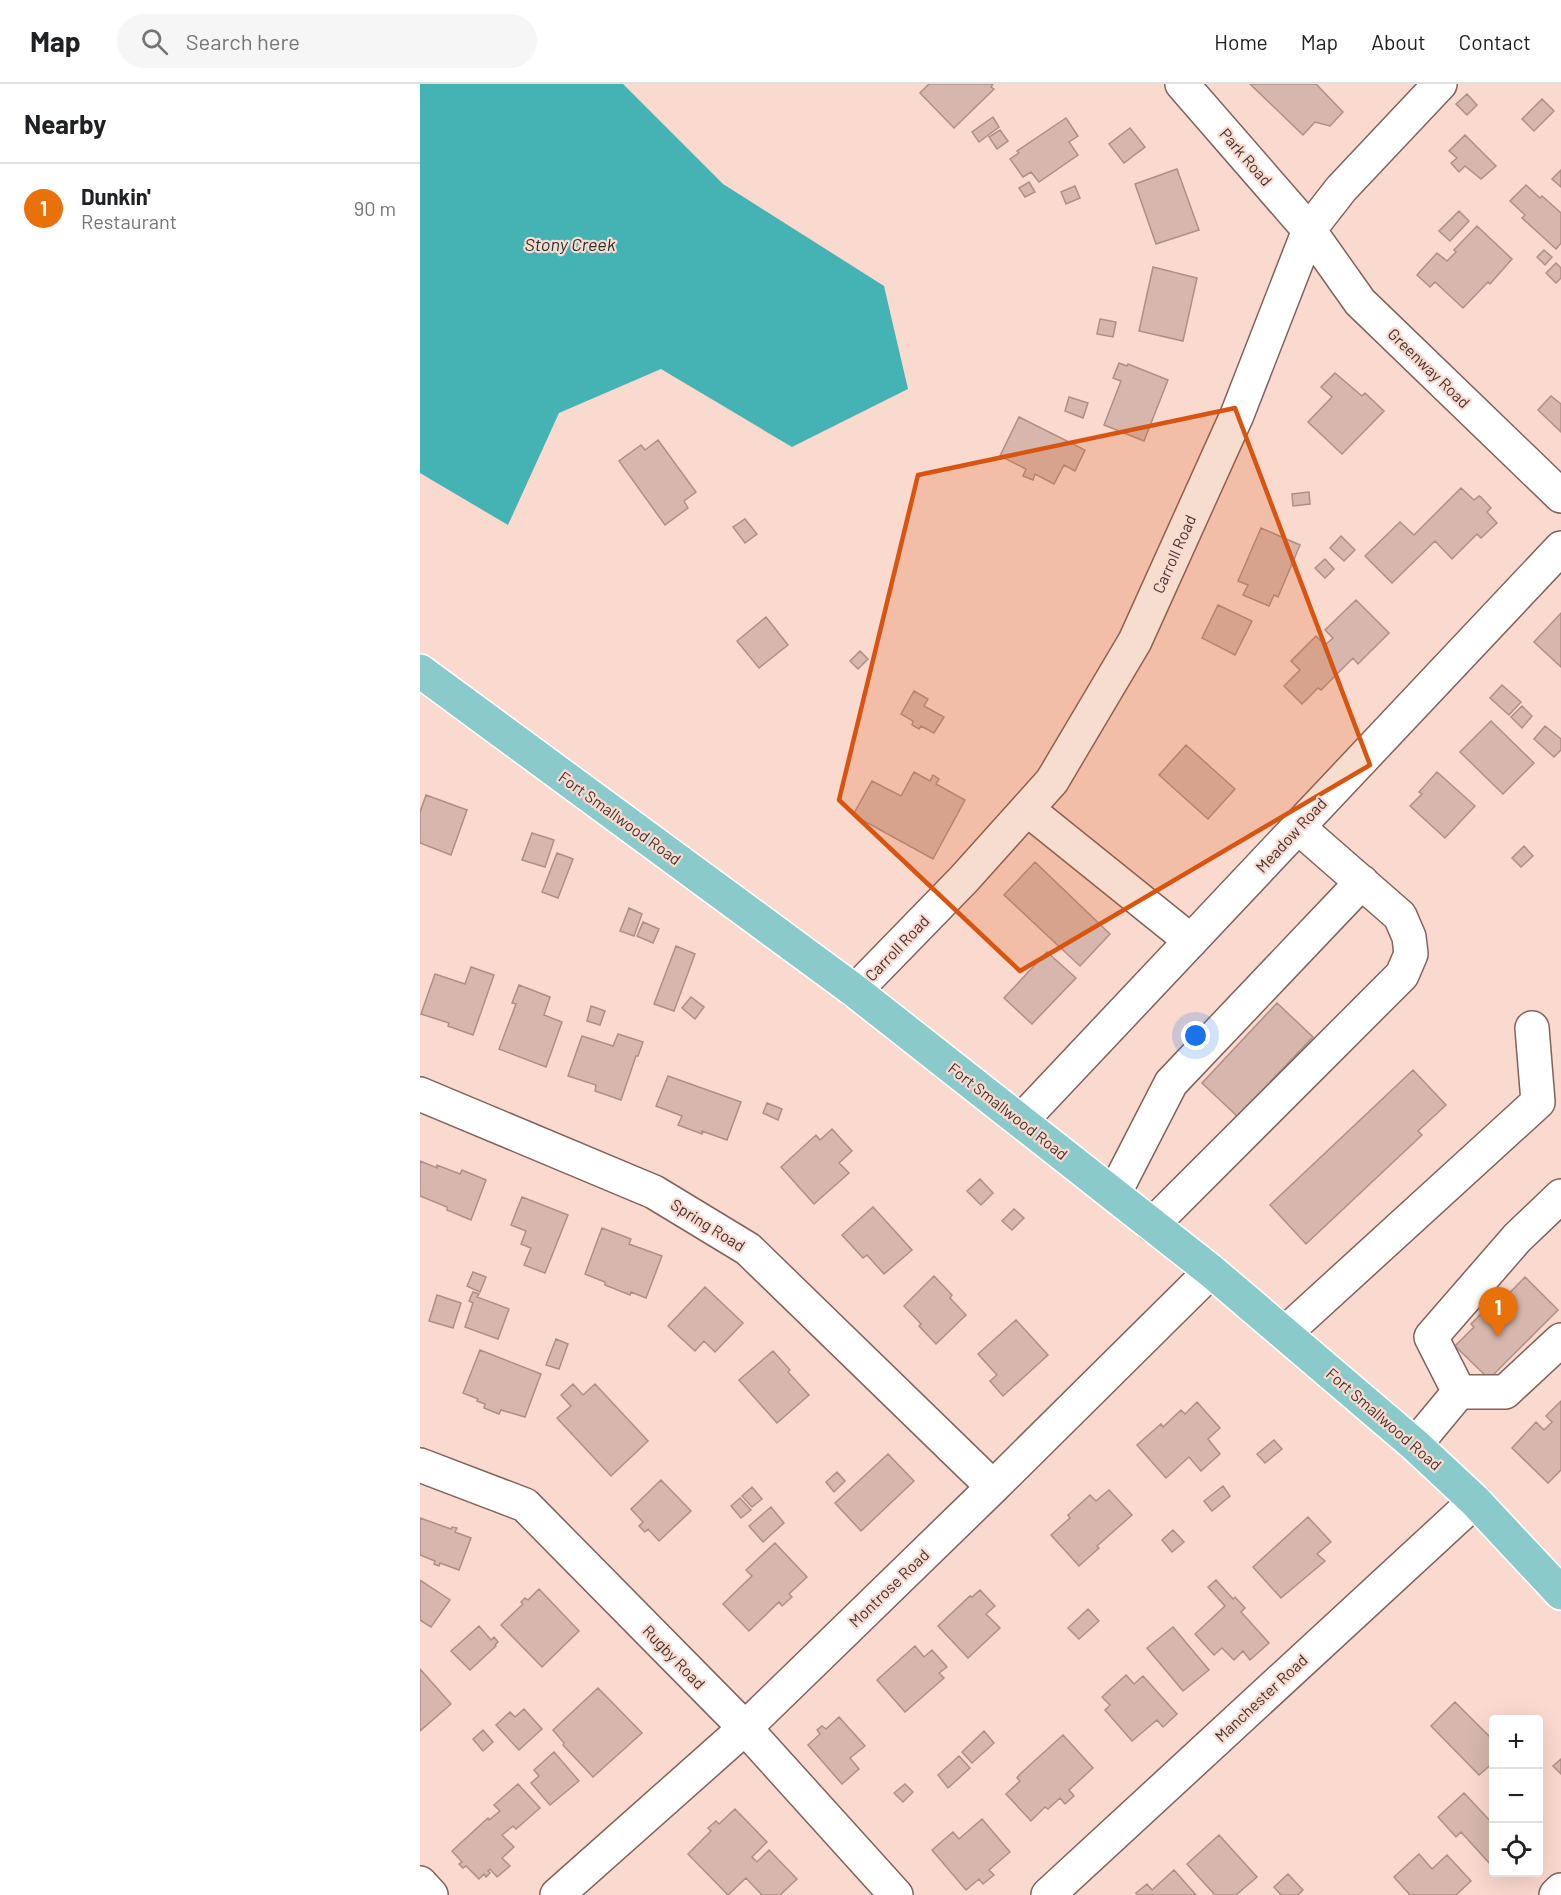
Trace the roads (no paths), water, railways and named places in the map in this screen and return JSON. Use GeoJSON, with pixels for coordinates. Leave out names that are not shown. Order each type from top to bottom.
{"type":"FeatureCollection","features":[{"type":"Feature","properties":{"kind":"main road","name":"Fort Smallwood Road"},"geometry":{"type":"LineString","coordinates":[[420,670],[855,992],[1211,1271],[1415,1445],[1475,1501],[1561,1593]]}},
{"type":"Feature","properties":{"kind":"street","name":"Park Road"},"geometry":{"type":"LineString","coordinates":[[1182,84],[1310,230]]}},
{"type":"Feature","properties":{"kind":"street","name":"Carroll Road"},"geometry":{"type":"LineString","coordinates":[[855,992],[964,879],[1052,781],[1135,641],[1237,415],[1310,230],[1341,189],[1440,84]]}},
{"type":"Feature","properties":{"kind":"street","name":"Greenway Road"},"geometry":{"type":"LineString","coordinates":[[1310,230],[1360,302],[1561,495]]}},
{"type":"Feature","properties":{"kind":"street","name":"Meadow Road"},"geometry":{"type":"LineString","coordinates":[[1021,1121],[1561,548]]}},
{"type":"Feature","properties":{"kind":"street"},"geometry":{"type":"LineString","coordinates":[[1027,808],[1191,941]]}},
{"type":"Feature","properties":{"kind":"street"},"geometry":{"type":"LineString","coordinates":[[1152,1225],[1402,975],[1411,954],[1409,937],[1400,916],[1298,827]]}},
{"type":"Feature","properties":{"kind":"street"},"geometry":{"type":"LineString","coordinates":[[1114,1194],[1171,1083],[1362,882]]}},
{"type":"Feature","properties":{"kind":"street"},"geometry":{"type":"LineString","coordinates":[[1285,1333],[1538,1102],[1532,1028]]}},
{"type":"Feature","properties":{"kind":"street","name":"Spring Road"},"geometry":{"type":"LineString","coordinates":[[420,1094],[654,1192],[748,1249],[993,1488]]}},
{"type":"Feature","properties":{"kind":"street"},"geometry":{"type":"LineString","coordinates":[[1459,1392],[1431,1337],[1517,1238],[1561,1196]]}},
{"type":"Feature","properties":{"kind":"street","name":"Montrose Road"},"geometry":{"type":"LineString","coordinates":[[556,1895],[745,1728],[993,1488],[1211,1271]]}},
{"type":"Feature","properties":{"kind":"street"},"geometry":{"type":"LineString","coordinates":[[1459,1392],[1505,1392],[1561,1340]]}},
{"type":"Feature","properties":{"kind":"street"},"geometry":{"type":"LineString","coordinates":[[1415,1445],[1459,1392]]}},
{"type":"Feature","properties":{"kind":"street","name":"Rugby Road"},"geometry":{"type":"LineString","coordinates":[[420,1465],[525,1505],[745,1728],[896,1895]]}},
{"type":"Feature","properties":{"kind":"street","name":"Manchester Road"},"geometry":{"type":"LineString","coordinates":[[1048,1895],[1475,1501]]}},
{"type":"Feature","properties":{"kind":"street"},"geometry":{"type":"LineString","coordinates":[[420,1883],[431,1895]]}},
{"type":"Feature","properties":{"kind":"street"},"geometry":{"type":"LineString","coordinates":[[1556,1895],[1561,1890]]}},
{"type":"Feature","properties":{"kind":"water","name":"Stony Creek"},"geometry":{"type":"Polygon","coordinates":[[[420,84],[623,84],[723,184],[884,286],[908,389],[792,447],[661,369],[559,413],[508,525],[420,473],[420,84]]]}},
{"type":"Feature","properties":{"kind":"place","name":"Dunkin'"},"geometry":{"type":"Point","coordinates":[1498,1337]}}]}
